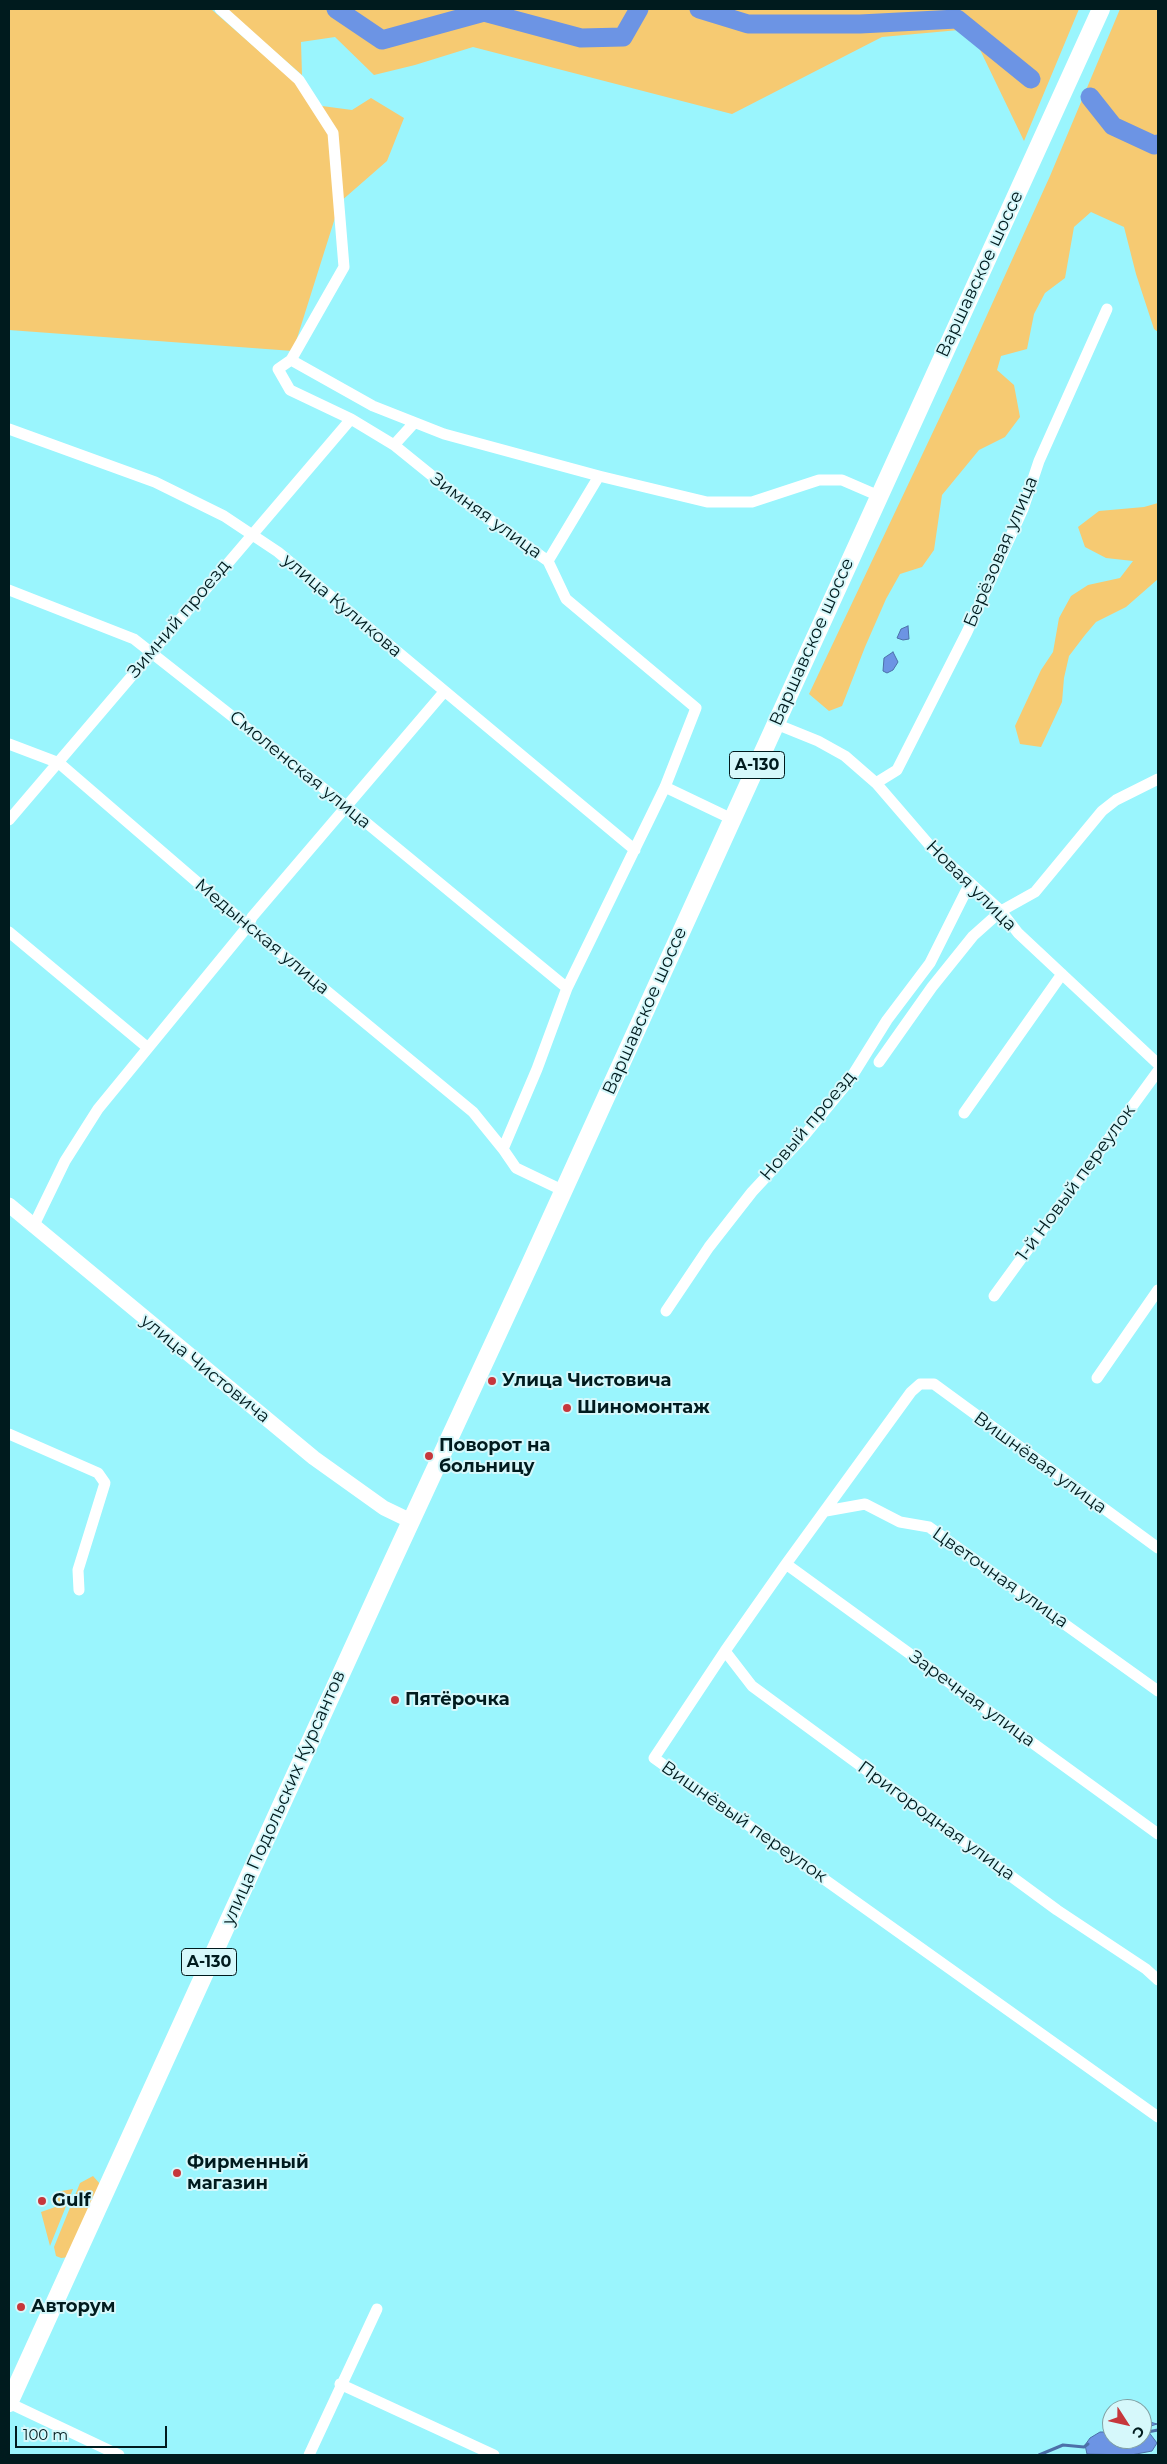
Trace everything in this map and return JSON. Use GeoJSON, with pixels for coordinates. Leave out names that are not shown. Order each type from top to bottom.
{"type":"FeatureCollection","features":[{"type":"Feature","properties":{"kind":"main road","name":"Варшавское шоссе"},"geometry":{"type":"LineString","coordinates":[[411,1521],[564,1191],[1100,9]]}},
{"type":"Feature","properties":{"kind":"main road","name":"улица Подольских Курсантов"},"geometry":{"type":"LineString","coordinates":[[9,2403],[411,1521]]}},
{"type":"Feature","properties":{"kind":"street"},"geometry":{"type":"LineString","coordinates":[[220,9],[299,80],[334,132],[344,267],[291,360],[373,406],[444,434],[598,476],[707,502],[752,502],[819,480],[842,480],[878,496]]}},
{"type":"Feature","properties":{"kind":"street","name":"Берёзовая улица"},"geometry":{"type":"LineString","coordinates":[[876,783],[897,770],[967,632],[1023,509],[1040,461],[1107,309]]}},
{"type":"Feature","properties":{"kind":"street","name":"Зимняя улица"},"geometry":{"type":"LineString","coordinates":[[291,360],[278,369],[290,390],[351,419],[394,445],[456,496],[548,562],[566,599],[696,708],[665,787]]}},
{"type":"Feature","properties":{"kind":"street","name":"Зимний проезд"},"geometry":{"type":"LineString","coordinates":[[9,820],[351,419]]}},
{"type":"Feature","properties":{"kind":"street"},"geometry":{"type":"LineString","coordinates":[[394,445],[414,422]]}},
{"type":"Feature","properties":{"kind":"street","name":"улица Куликова"},"geometry":{"type":"LineString","coordinates":[[9,429],[155,482],[224,516],[278,552],[634,850]]}},
{"type":"Feature","properties":{"kind":"street"},"geometry":{"type":"LineString","coordinates":[[548,562],[598,476]]}},
{"type":"Feature","properties":{"kind":"street","name":"Смоленская улица"},"geometry":{"type":"LineString","coordinates":[[9,590],[134,639],[346,806],[567,988]]}},
{"type":"Feature","properties":{"kind":"street"},"geometry":{"type":"LineString","coordinates":[[33,1227],[65,1161],[98,1109],[248,926],[252,917],[444,692]]}},
{"type":"Feature","properties":{"kind":"street","name":"Новая улица"},"geometry":{"type":"LineString","coordinates":[[776,724],[818,741],[845,756],[876,783],[932,848],[1001,911],[1018,933],[1158,1064]]}},
{"type":"Feature","properties":{"kind":"street","name":"Медынская улица"},"geometry":{"type":"LineString","coordinates":[[9,744],[59,763],[248,926],[473,1112],[516,1168],[564,1191]]}},
{"type":"Feature","properties":{"kind":"street"},"geometry":{"type":"LineString","coordinates":[[879,1062],[952,961],[973,936],[1001,911],[1023,901],[1040,887],[1102,811],[1116,800],[1158,779]]}},
{"type":"Feature","properties":{"kind":"street"},"geometry":{"type":"LineString","coordinates":[[503,1149],[537,1069],[567,988],[665,787],[732,818]]}},
{"type":"Feature","properties":{"kind":"street","name":"Новый проезд"},"geometry":{"type":"LineString","coordinates":[[666,1311],[709,1247],[747,1199],[804,1136],[850,1081],[887,1020],[930,963],[970,883]]}},
{"type":"Feature","properties":{"kind":"street"},"geometry":{"type":"LineString","coordinates":[[9,932],[148,1048]]}},
{"type":"Feature","properties":{"kind":"street"},"geometry":{"type":"LineString","coordinates":[[964,1113],[1062,974]]}},
{"type":"Feature","properties":{"kind":"street","name":"1-й Новый переулок"},"geometry":{"type":"LineString","coordinates":[[994,1296],[1158,1071]]}},
{"type":"Feature","properties":{"kind":"street","name":"улица Чистовича"},"geometry":{"type":"LineString","coordinates":[[9,1205],[33,1227],[314,1458],[384,1508],[411,1521]]}},
{"type":"Feature","properties":{"kind":"street"},"geometry":{"type":"LineString","coordinates":[[1097,1378],[1158,1290]]}},
{"type":"Feature","properties":{"kind":"street","name":"Вишнёвый переулок"},"geometry":{"type":"LineString","coordinates":[[920,1384],[911,1392],[786,1564],[654,1758],[1158,2117]]}},
{"type":"Feature","properties":{"kind":"street","name":"Вишнёвая улица"},"geometry":{"type":"LineString","coordinates":[[920,1384],[934,1384],[1158,1548]]}},
{"type":"Feature","properties":{"kind":"street"},"geometry":{"type":"LineString","coordinates":[[9,1434],[98,1473],[105,1483],[78,1570],[78,1590]]}},
{"type":"Feature","properties":{"kind":"street","name":"Цветочная улица"},"geometry":{"type":"LineString","coordinates":[[826,1511],[865,1504],[900,1522],[929,1527],[1158,1692]]}},
{"type":"Feature","properties":{"kind":"street","name":"Заречная улица"},"geometry":{"type":"LineString","coordinates":[[786,1564],[1158,1834]]}},
{"type":"Feature","properties":{"kind":"street","name":"Пригородная улица"},"geometry":{"type":"LineString","coordinates":[[725,1651],[752,1686],[1057,1910],[1146,1969],[1158,1980]]}},
{"type":"Feature","properties":{"kind":"street"},"geometry":{"type":"LineString","coordinates":[[309,2455],[340,2384],[377,2309]]}},
{"type":"Feature","properties":{"kind":"street"},"geometry":{"type":"LineString","coordinates":[[340,2384],[494,2455]]}},
{"type":"Feature","properties":{"kind":"street"},"geometry":{"type":"LineString","coordinates":[[9,2403],[118,2455]]}},
{"type":"Feature","properties":{"kind":"shaded area"},"geometry":{"type":"Polygon","coordinates":[[[9,9],[211,9],[322,106],[352,110],[371,98],[404,118],[387,161],[340,202],[293,351],[9,330],[9,9]]]}},
{"type":"Feature","properties":{"kind":"shaded area"},"geometry":{"type":"Polygon","coordinates":[[[226,9],[1079,9],[1024,141],[970,29],[882,37],[732,114],[473,47],[415,65],[374,75],[335,37],[301,42],[302,75],[226,9]]]}},
{"type":"Feature","properties":{"kind":"shaded area"},"geometry":{"type":"Polygon","coordinates":[[[1120,9],[1158,9],[1158,332],[1154,329],[1136,274],[1124,227],[1091,212],[1074,227],[1065,278],[1045,293],[1034,314],[1027,349],[1001,356],[997,370],[1014,385],[1020,417],[1005,437],[979,450],[942,495],[934,550],[922,567],[900,574],[886,599],[842,706],[829,711],[809,694],[958,379],[1050,176],[1120,9]]]}},
{"type":"Feature","properties":{"kind":"shaded area"},"geometry":{"type":"Polygon","coordinates":[[[1158,503],[1158,579],[1126,607],[1096,622],[1085,635],[1069,656],[1064,678],[1062,702],[1041,747],[1020,744],[1015,726],[1041,670],[1053,652],[1059,618],[1071,596],[1088,585],[1120,578],[1133,561],[1106,558],[1085,547],[1078,527],[1099,511],[1144,507],[1158,503]]]}},
{"type":"Feature","properties":{"kind":"shaded area"},"geometry":{"type":"Polygon","coordinates":[[[93,2176],[101,2185],[70,2257],[61,2258],[56,2256],[54,2247],[80,2183],[93,2176]]]}},
{"type":"Feature","properties":{"kind":"shaded area"},"geometry":{"type":"Polygon","coordinates":[[[73,2189],[50,2246],[41,2212],[58,2206],[56,2192],[73,2189]]]}},
{"type":"Feature","properties":{"kind":"water"},"geometry":{"type":"Polygon","coordinates":[[[908,626],[909,639],[897,638],[901,629],[908,626]]]}},
{"type":"Feature","properties":{"kind":"water"},"geometry":{"type":"Polygon","coordinates":[[[893,652],[898,662],[893,670],[887,673],[883,671],[884,658],[893,652]]]}},
{"type":"Feature","properties":{"kind":"water"},"geometry":{"type":"Polygon","coordinates":[[[1102,2432],[1102,2449],[1152,2449],[1152,2436],[1157,2443],[1152,2451],[1131,2455],[1087,2454],[1085,2445],[1090,2438],[1102,2432]]]}},
{"type":"Feature","properties":{"kind":"waterway"},"geometry":{"type":"LineString","coordinates":[[336,9],[382,40],[484,12],[581,38],[623,37],[639,9]]}},
{"type":"Feature","properties":{"kind":"waterway"},"geometry":{"type":"LineString","coordinates":[[699,9],[748,24],[860,24],[957,19],[1031,79]]}},
{"type":"Feature","properties":{"kind":"waterway"},"geometry":{"type":"LineString","coordinates":[[1090,97],[1113,126],[1154,145],[1158,144]]}},
{"type":"Feature","properties":{"kind":"waterway"},"geometry":{"type":"LineString","coordinates":[[1152,2431],[1158,2430]]}},
{"type":"Feature","properties":{"kind":"waterway"},"geometry":{"type":"LineString","coordinates":[[1039,2455],[1063,2445],[1084,2447],[1088,2444]]}},
{"type":"Feature","properties":{"kind":"place","name":"Улица Чистовича"},"geometry":{"type":"Point","coordinates":[492,1381]}},
{"type":"Feature","properties":{"kind":"place","name":"Шиномонтаж"},"geometry":{"type":"Point","coordinates":[567,1408]}},
{"type":"Feature","properties":{"kind":"place","name":"Поворот на больницу"},"geometry":{"type":"Point","coordinates":[429,1456]}},
{"type":"Feature","properties":{"kind":"place","name":"Пятёрочка"},"geometry":{"type":"Point","coordinates":[395,1700]}},
{"type":"Feature","properties":{"kind":"place","name":"Фирменный магазин"},"geometry":{"type":"Point","coordinates":[177,2173]}},
{"type":"Feature","properties":{"kind":"place","name":"Gulf"},"geometry":{"type":"Point","coordinates":[42,2201]}},
{"type":"Feature","properties":{"kind":"place","name":"Авторум"},"geometry":{"type":"Point","coordinates":[21,2307]}}]}
